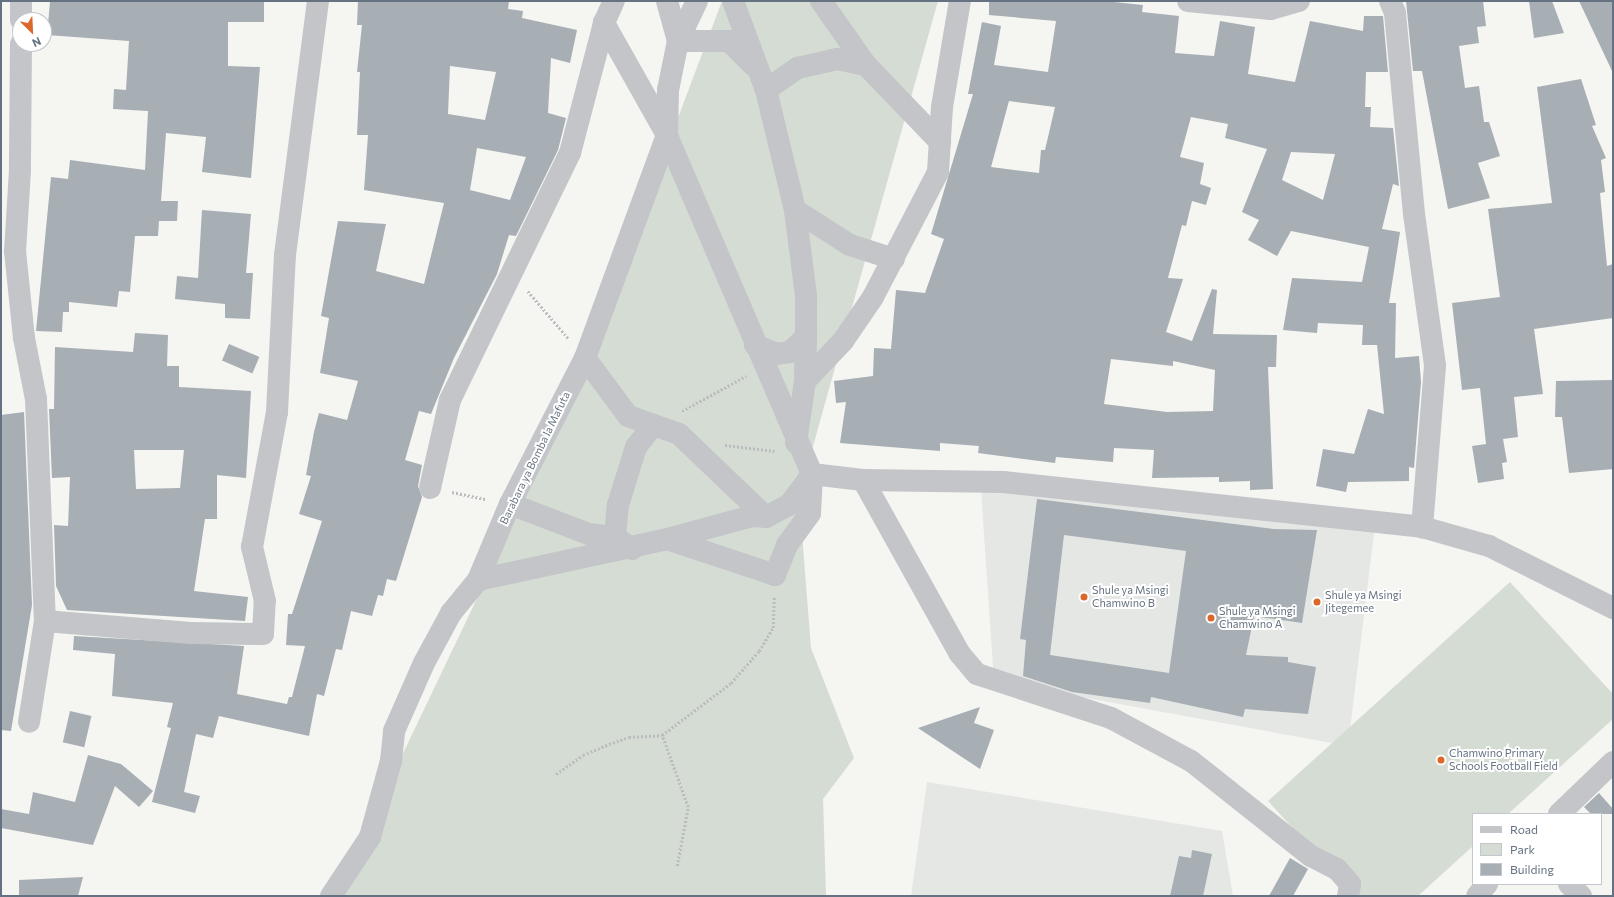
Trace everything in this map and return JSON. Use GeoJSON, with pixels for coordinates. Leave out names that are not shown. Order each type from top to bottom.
{"type":"FeatureCollection","features":[{"type":"Feature","properties":{"kind":"street"},"geometry":{"type":"LineString","coordinates":[[21,1],[21,12]]}},
{"type":"Feature","properties":{"kind":"street"},"geometry":{"type":"LineString","coordinates":[[45,621],[191,633],[263,634],[265,601],[252,547],[277,412],[286,255],[318,1]]}},
{"type":"Feature","properties":{"kind":"street"},"geometry":{"type":"LineString","coordinates":[[430,488],[450,400],[514,274],[570,153],[604,23],[614,1]]}},
{"type":"Feature","properties":{"kind":"street"},"geometry":{"type":"LineString","coordinates":[[667,1],[678,41],[729,41],[762,81]]}},
{"type":"Feature","properties":{"kind":"street","name":"Barabara ya Bomba la Mafuta"},"geometry":{"type":"LineString","coordinates":[[331,896],[370,837],[391,761],[394,731],[424,664],[451,613],[478,580],[510,504],[585,358],[666,135],[668,90],[678,41],[697,1]]}},
{"type":"Feature","properties":{"kind":"street"},"geometry":{"type":"LineString","coordinates":[[733,1],[762,81],[795,210],[806,296],[805,381],[798,446]]}},
{"type":"Feature","properties":{"kind":"street"},"geometry":{"type":"LineString","coordinates":[[821,1],[866,65],[940,142]]}},
{"type":"Feature","properties":{"kind":"street"},"geometry":{"type":"LineString","coordinates":[[805,381],[843,341],[894,259],[938,172],[951,39],[960,1]]}},
{"type":"Feature","properties":{"kind":"street"},"geometry":{"type":"LineString","coordinates":[[1188,1],[1271,9],[1299,1]]}},
{"type":"Feature","properties":{"kind":"street"},"geometry":{"type":"LineString","coordinates":[[1390,1],[1395,13],[1414,214],[1435,366],[1422,527]]}},
{"type":"Feature","properties":{"kind":"street"},"geometry":{"type":"LineString","coordinates":[[604,23],[666,135],[798,446],[812,474],[810,514],[787,545],[774,575],[667,539]]}},
{"type":"Feature","properties":{"kind":"street"},"geometry":{"type":"LineString","coordinates":[[21,52],[20,170],[15,251],[24,338],[36,399],[45,621],[29,722]]}},
{"type":"Feature","properties":{"kind":"street"},"geometry":{"type":"LineString","coordinates":[[762,81],[798,68],[836,59],[866,65]]}},
{"type":"Feature","properties":{"kind":"street"},"geometry":{"type":"LineString","coordinates":[[795,210],[850,245],[894,259]]}},
{"type":"Feature","properties":{"kind":"street"},"geometry":{"type":"LineString","coordinates":[[755,345],[776,354],[790,352],[806,336]]}},
{"type":"Feature","properties":{"kind":"street"},"geometry":{"type":"LineString","coordinates":[[585,358],[628,416],[679,434],[766,518]]}},
{"type":"Feature","properties":{"kind":"street"},"geometry":{"type":"LineString","coordinates":[[624,543],[618,505],[636,447],[653,425]]}},
{"type":"Feature","properties":{"kind":"street"},"geometry":{"type":"LineString","coordinates":[[812,474],[863,480],[1003,482],[1422,527],[1489,546],[1613,608]]}},
{"type":"Feature","properties":{"kind":"street"},"geometry":{"type":"LineString","coordinates":[[478,580],[624,543],[667,539],[752,516],[766,518],[790,505],[812,474]]}},
{"type":"Feature","properties":{"kind":"street"},"geometry":{"type":"LineString","coordinates":[[863,480],[960,654],[977,674],[1112,718],[1191,760],[1311,856],[1337,869],[1350,884],[1348,896]]}},
{"type":"Feature","properties":{"kind":"street"},"geometry":{"type":"LineString","coordinates":[[510,504],[589,534],[624,543]]}},
{"type":"Feature","properties":{"kind":"street"},"geometry":{"type":"LineString","coordinates":[[1560,813],[1613,762]]}},
{"type":"Feature","properties":{"kind":"street"},"geometry":{"type":"LineString","coordinates":[[1477,896],[1486,885]]}},
{"type":"Feature","properties":{"kind":"street"},"geometry":{"type":"LineString","coordinates":[[1571,885],[1581,896]]}},
{"type":"Feature","properties":{"kind":"path"},"geometry":{"type":"LineString","coordinates":[[514,274],[585,358]]}},
{"type":"Feature","properties":{"kind":"path"},"geometry":{"type":"LineString","coordinates":[[653,425],[764,366]]}},
{"type":"Feature","properties":{"kind":"path"},"geometry":{"type":"LineString","coordinates":[[716,443],[762,451],[798,446]]}},
{"type":"Feature","properties":{"kind":"path"},"geometry":{"type":"LineString","coordinates":[[430,488],[510,504]]}},
{"type":"Feature","properties":{"kind":"path"},"geometry":{"type":"LineString","coordinates":[[556,774],[583,754],[615,742],[629,737],[662,735],[731,683],[759,651],[773,628],[774,575]]}},
{"type":"Feature","properties":{"kind":"path"},"geometry":{"type":"LineString","coordinates":[[662,735],[688,807],[677,866]]}},
{"type":"Feature","properties":{"kind":"shaded area"},"geometry":{"type":"Polygon","coordinates":[[[981,490],[1375,525],[1348,746],[994,681],[981,490]]]}},
{"type":"Feature","properties":{"kind":"shaded area"},"geometry":{"type":"Polygon","coordinates":[[[927,782],[1222,831],[1233,896],[911,896],[927,782]]]}},
{"type":"Feature","properties":{"kind":"green space"},"geometry":{"type":"Polygon","coordinates":[[[722,1],[938,1],[799,496],[811,648],[854,758],[823,799],[826,896],[335,896],[492,567],[604,314],[722,1]]]}},
{"type":"Feature","properties":{"kind":"green space","name":"Chamwino Primary Schools Football Field"},"geometry":{"type":"Polygon","coordinates":[[[1510,582],[1613,694],[1613,719],[1509,813],[1472,813],[1472,847],[1418,896],[1355,896],[1268,801],[1510,582]]]}},
{"type":"Feature","properties":{"kind":"building"},"geometry":{"type":"Polygon","coordinates":[[[264,1],[264,22],[228,22],[228,66],[260,67],[251,178],[202,172],[206,137],[166,133],[161,201],[178,201],[177,221],[159,221],[158,236],[135,236],[130,292],[119,291],[117,307],[69,302],[69,312],[63,312],[62,332],[36,331],[51,177],[68,179],[70,160],[145,170],[148,111],[113,109],[114,89],[126,90],[129,41],[52,35],[52,12],[49,12],[50,2],[264,1]]]}},
{"type":"Feature","properties":{"kind":"building"},"geometry":{"type":"Polygon","coordinates":[[[358,1],[509,1],[508,9],[523,11],[522,18],[577,30],[570,63],[551,58],[548,113],[566,118],[558,150],[516,236],[509,235],[497,274],[454,358],[431,414],[419,411],[405,460],[422,465],[418,486],[422,497],[396,581],[387,579],[383,596],[378,595],[372,616],[351,611],[342,650],[336,649],[324,696],[317,694],[309,736],[219,716],[213,738],[196,734],[184,792],[200,796],[195,813],[152,802],[171,728],[167,727],[173,703],[112,696],[115,654],[73,650],[74,636],[244,646],[237,694],[287,704],[289,697],[292,697],[305,646],[286,645],[288,614],[292,614],[322,521],[299,514],[311,476],[306,475],[314,432],[319,413],[347,420],[358,381],[320,373],[329,318],[321,316],[338,221],[386,224],[376,271],[424,284],[444,203],[364,190],[368,135],[357,135],[360,72],[357,72],[362,25],[357,25],[358,1]],[[450,66],[448,114],[485,120],[496,72],[450,66]],[[477,148],[470,190],[510,200],[526,157],[477,148]]]}},
{"type":"Feature","properties":{"kind":"building"},"geometry":{"type":"Polygon","coordinates":[[[989,1],[1104,1],[1143,5],[1142,12],[1179,16],[1175,53],[1214,56],[1220,21],[1255,27],[1248,74],[1295,82],[1310,21],[1363,31],[1364,16],[1383,16],[1388,72],[1366,72],[1365,107],[1371,107],[1370,127],[1393,128],[1399,186],[1393,184],[1382,229],[1400,232],[1389,303],[1396,303],[1395,358],[1419,356],[1421,382],[1414,468],[1409,467],[1409,481],[1348,482],[1346,492],[1316,486],[1323,449],[1354,454],[1368,409],[1384,414],[1377,345],[1362,345],[1363,325],[1318,323],[1317,333],[1283,330],[1292,278],[1362,282],[1369,247],[1291,231],[1277,256],[1248,240],[1259,220],[1242,212],[1267,149],[1225,138],[1228,124],[1191,117],[1180,157],[1204,163],[1200,184],[1211,188],[1206,205],[1192,201],[1186,226],[1182,225],[1168,278],[1183,279],[1166,332],[1192,341],[1212,289],[1217,290],[1213,334],[1277,335],[1276,367],[1268,367],[1273,489],[1250,490],[1250,481],[1219,482],[1219,477],[1152,478],[1154,450],[1114,448],[1113,462],[1056,457],[1055,463],[978,453],[979,446],[940,443],[940,451],[840,443],[846,402],[836,403],[834,381],[873,376],[874,348],[891,349],[896,290],[925,293],[944,239],[931,234],[973,94],[968,94],[982,22],[1001,26],[994,65],[1048,72],[1056,21],[989,15],[989,1]],[[1009,101],[991,167],[1039,173],[1041,150],[1045,150],[1055,107],[1009,101]],[[1291,152],[1282,180],[1323,200],[1335,154],[1291,152]],[[1111,359],[1104,404],[1167,412],[1213,411],[1215,370],[1173,361],[1173,366],[1111,359]]]}},
{"type":"Feature","properties":{"kind":"building"},"geometry":{"type":"Polygon","coordinates":[[[1406,1],[1483,1],[1486,26],[1477,27],[1479,43],[1459,46],[1465,88],[1479,86],[1484,122],[1489,122],[1500,156],[1478,163],[1490,198],[1448,209],[1422,71],[1413,71],[1406,1]]]}},
{"type":"Feature","properties":{"kind":"building"},"geometry":{"type":"Polygon","coordinates":[[[1529,1],[1552,1],[1564,33],[1534,38],[1529,1]]]}},
{"type":"Feature","properties":{"kind":"building"},"geometry":{"type":"Polygon","coordinates":[[[1579,1],[1613,1],[1613,73],[1579,1]]]}},
{"type":"Feature","properties":{"kind":"building"},"geometry":{"type":"Polygon","coordinates":[[[1581,79],[1596,125],[1592,126],[1606,158],[1601,160],[1605,192],[1600,193],[1607,266],[1613,264],[1613,318],[1534,329],[1543,394],[1514,397],[1518,437],[1503,439],[1507,462],[1502,463],[1504,479],[1478,483],[1472,446],[1486,444],[1480,388],[1462,390],[1452,303],[1500,297],[1488,209],[1552,203],[1537,87],[1581,79]]]}},
{"type":"Feature","properties":{"kind":"building"},"geometry":{"type":"Polygon","coordinates":[[[202,210],[251,214],[246,273],[253,273],[250,319],[225,318],[225,304],[175,299],[177,276],[198,278],[202,210]]]}},
{"type":"Feature","properties":{"kind":"building"},"geometry":{"type":"Polygon","coordinates":[[[135,333],[168,335],[167,366],[179,366],[179,387],[251,391],[246,478],[217,475],[217,519],[205,519],[194,591],[248,597],[245,621],[67,610],[56,586],[54,525],[68,526],[70,477],[52,478],[49,409],[54,409],[55,347],[133,352],[135,333]],[[134,450],[136,489],[180,488],[184,450],[134,450]]]}},
{"type":"Feature","properties":{"kind":"building"},"geometry":{"type":"Polygon","coordinates":[[[229,344],[259,357],[252,373],[222,361],[229,344]]]}},
{"type":"Feature","properties":{"kind":"building"},"geometry":{"type":"Polygon","coordinates":[[[1613,380],[1613,469],[1569,473],[1562,417],[1555,417],[1556,381],[1613,380]]]}},
{"type":"Feature","properties":{"kind":"building"},"geometry":{"type":"Polygon","coordinates":[[[24,412],[32,605],[11,731],[1,730],[1,415],[24,412]]]}},
{"type":"Feature","properties":{"kind":"building"},"geometry":{"type":"Polygon","coordinates":[[[1037,499],[1273,529],[1317,530],[1302,623],[1254,616],[1246,655],[1288,657],[1288,662],[1316,667],[1308,714],[1245,709],[1243,717],[1151,697],[1150,703],[1072,692],[1023,676],[1026,640],[1020,639],[1037,499]],[[1064,535],[1050,655],[1169,673],[1186,551],[1064,535]]]}},
{"type":"Feature","properties":{"kind":"building"},"geometry":{"type":"Polygon","coordinates":[[[980,707],[974,723],[994,730],[980,769],[918,728],[980,707]]]}},
{"type":"Feature","properties":{"kind":"building"},"geometry":{"type":"Polygon","coordinates":[[[70,711],[91,716],[84,747],[63,742],[70,711]]]}},
{"type":"Feature","properties":{"kind":"building"},"geometry":{"type":"Polygon","coordinates":[[[88,755],[121,764],[153,791],[139,807],[115,786],[93,845],[1,828],[1,809],[29,814],[33,792],[75,802],[88,755]]]}},
{"type":"Feature","properties":{"kind":"building"},"geometry":{"type":"Polygon","coordinates":[[[1599,793],[1613,809],[1613,814],[1590,813],[1584,807],[1599,793]]]}},
{"type":"Feature","properties":{"kind":"building"},"geometry":{"type":"Polygon","coordinates":[[[1192,850],[1212,854],[1203,896],[1170,896],[1179,856],[1191,858],[1192,850]]]}},
{"type":"Feature","properties":{"kind":"building"},"geometry":{"type":"Polygon","coordinates":[[[1290,858],[1308,869],[1293,896],[1269,896],[1290,858]]]}},
{"type":"Feature","properties":{"kind":"building"},"geometry":{"type":"Polygon","coordinates":[[[83,877],[78,896],[19,896],[19,880],[83,877]]]}},
{"type":"Feature","properties":{"kind":"place","name":"Shule ya Msingi Chamwino B"},"geometry":{"type":"Point","coordinates":[1084,597]}},
{"type":"Feature","properties":{"kind":"place","name":"Shule ya Msingi Jitegemee"},"geometry":{"type":"Point","coordinates":[1317,602]}},
{"type":"Feature","properties":{"kind":"place","name":"Shule ya Msingi Chamwino A"},"geometry":{"type":"Point","coordinates":[1211,618]}},
{"type":"Feature","properties":{"kind":"place","name":"Chamwino Primary Schools Football Field"},"geometry":{"type":"Point","coordinates":[1441,760]}}]}
